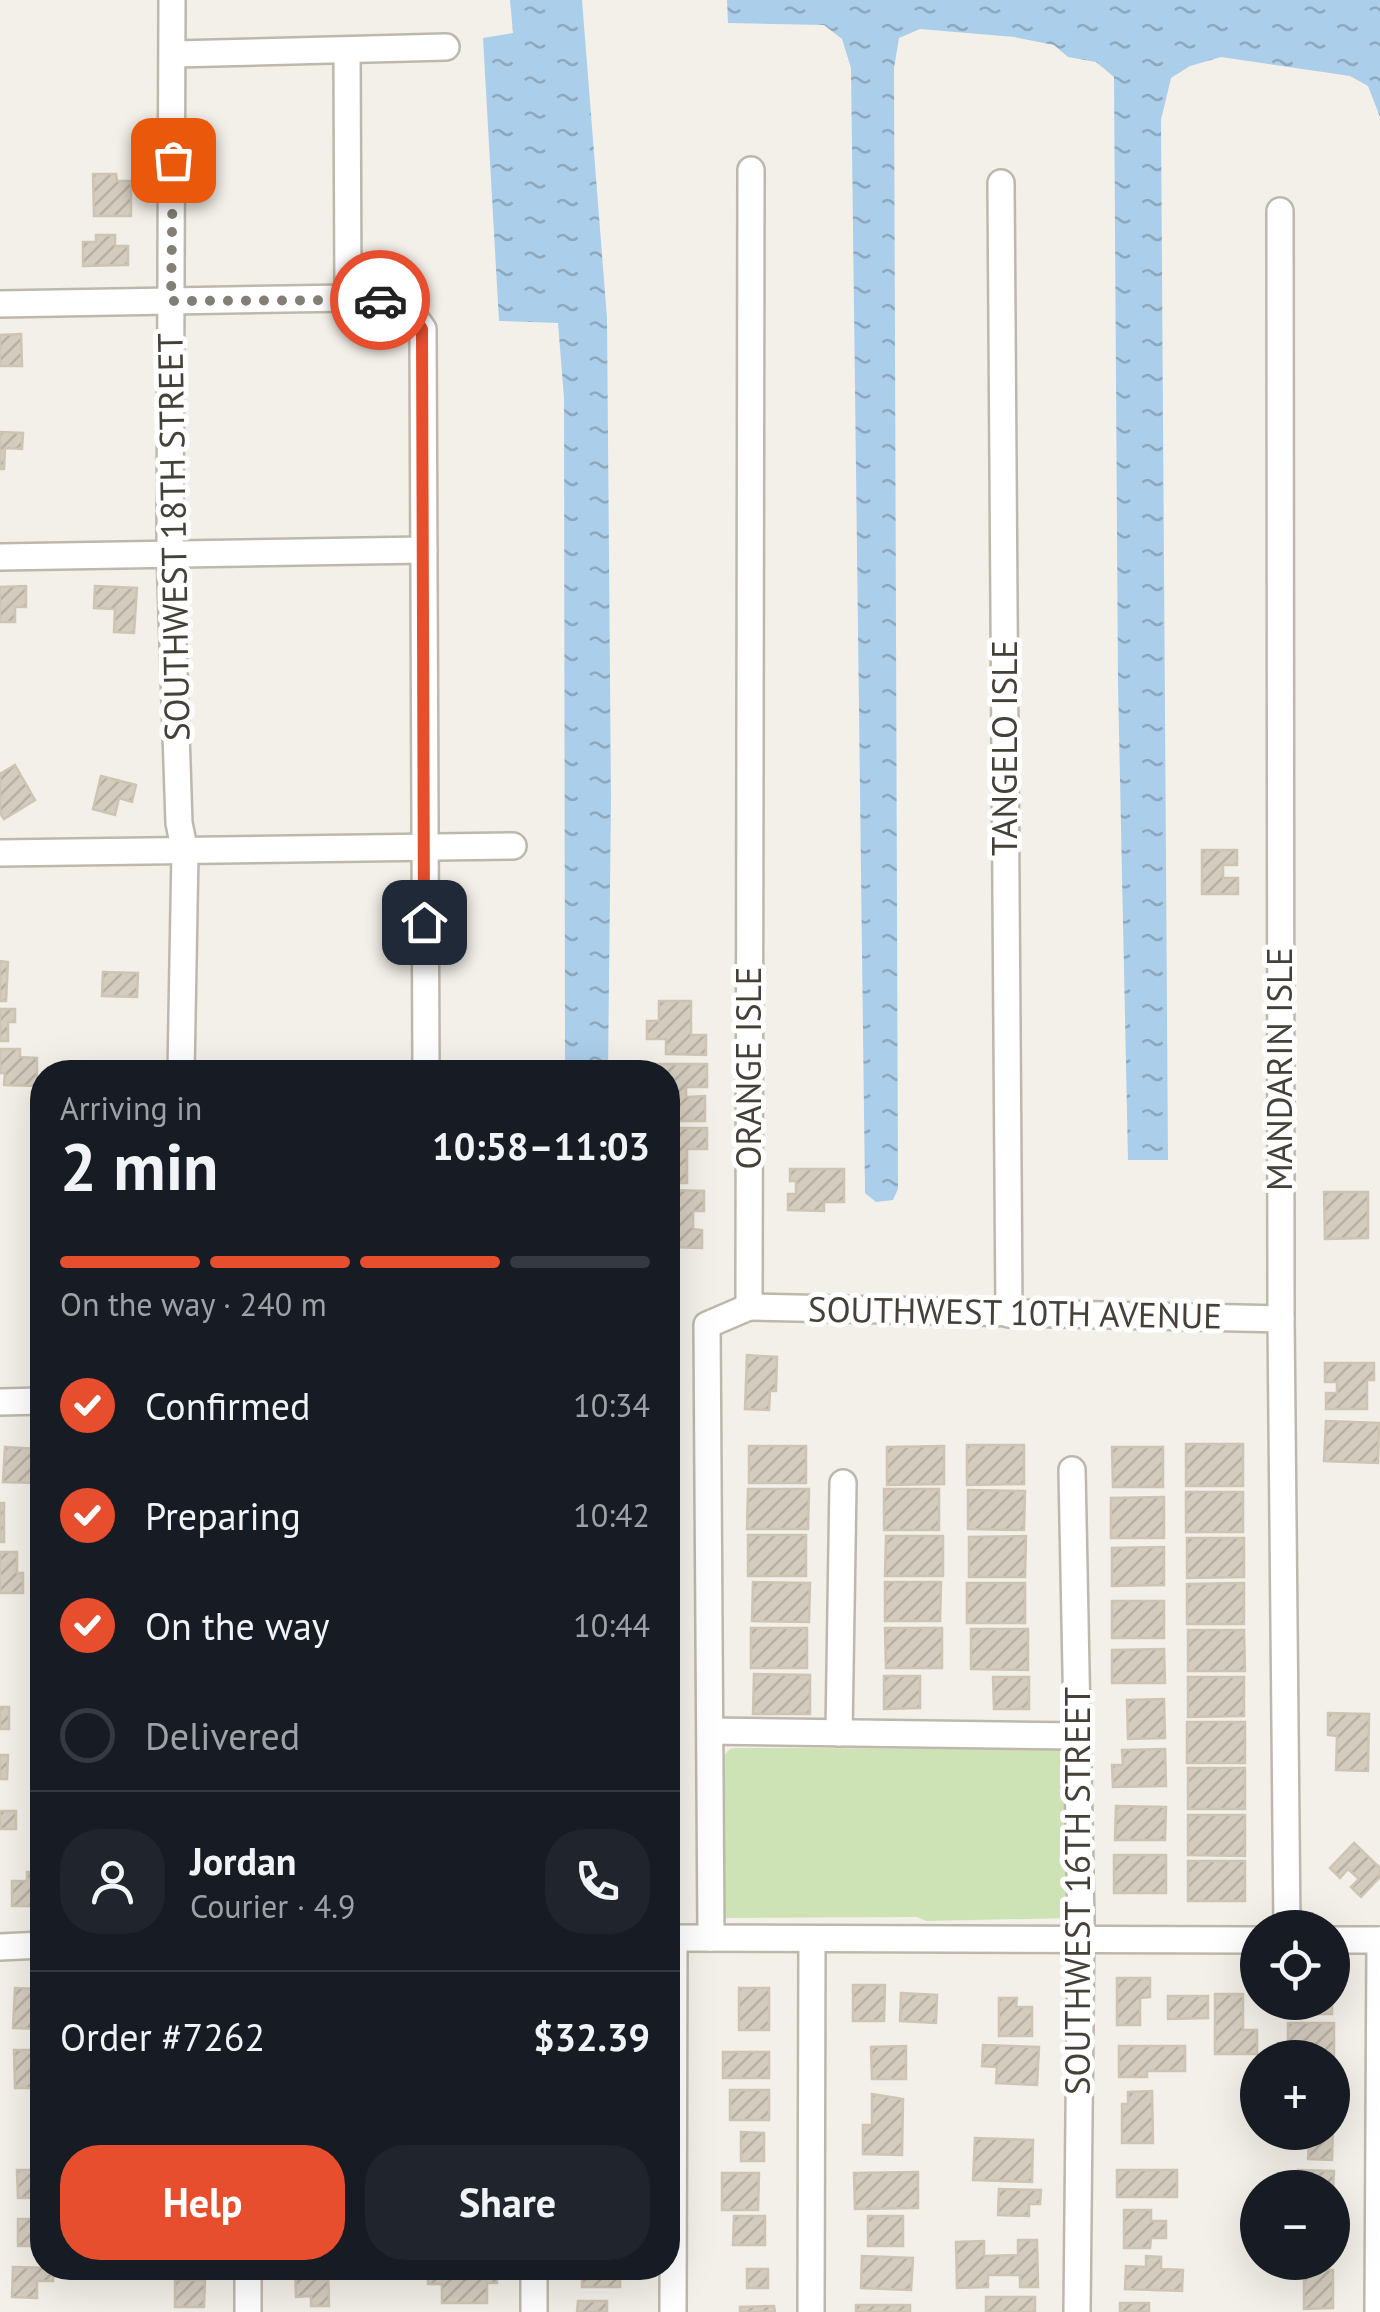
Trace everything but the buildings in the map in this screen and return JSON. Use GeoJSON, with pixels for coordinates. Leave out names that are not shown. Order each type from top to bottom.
{"type":"FeatureCollection","features":[{"type":"Feature","properties":{"kind":"street","name":"SOUTHWEST 18TH STREET"},"geometry":{"type":"LineString","coordinates":[[172,0],[170,553],[180,822],[185,852],[181,1060]]}},
{"type":"Feature","properties":{"kind":"street"},"geometry":{"type":"LineString","coordinates":[[174,54],[446,47]]}},
{"type":"Feature","properties":{"kind":"street"},"geometry":{"type":"LineString","coordinates":[[347,52],[348,298]]}},
{"type":"Feature","properties":{"kind":"street","name":"ORANGE ISLE"},"geometry":{"type":"LineString","coordinates":[[749,1307],[751,170]]}},
{"type":"Feature","properties":{"kind":"street","name":"TANGELO ISLE"},"geometry":{"type":"LineString","coordinates":[[1001,182],[1009,1314]]}},
{"type":"Feature","properties":{"kind":"street","name":"MANDARIN ISLE"},"geometry":{"type":"LineString","coordinates":[[1280,211],[1280,1319],[1287,1910]]}},
{"type":"Feature","properties":{"kind":"street"},"geometry":{"type":"LineString","coordinates":[[0,304],[348,298],[394,301],[413,314],[422,329],[426,1060]]}},
{"type":"Feature","properties":{"kind":"street"},"geometry":{"type":"LineString","coordinates":[[0,557],[424,550]]}},
{"type":"Feature","properties":{"kind":"street"},"geometry":{"type":"LineString","coordinates":[[0,853],[513,846]]}},
{"type":"Feature","properties":{"kind":"street"},"geometry":{"type":"LineString","coordinates":[[711,1938],[707,1325],[749,1307]]}},
{"type":"Feature","properties":{"kind":"street","name":"SOUTHWEST 10TH AVENUE"},"geometry":{"type":"LineString","coordinates":[[749,1307],[1280,1319]]}},
{"type":"Feature","properties":{"kind":"street"},"geometry":{"type":"LineString","coordinates":[[0,1402],[30,1402]]}},
{"type":"Feature","properties":{"kind":"street","name":"SOUTHWEST 16TH STREET"},"geometry":{"type":"LineString","coordinates":[[1072,1470],[1079,1736],[1078,2312]]}},
{"type":"Feature","properties":{"kind":"street"},"geometry":{"type":"LineString","coordinates":[[840,1733],[842,1483]]}},
{"type":"Feature","properties":{"kind":"street"},"geometry":{"type":"LineString","coordinates":[[710,1732],[1079,1736]]}},
{"type":"Feature","properties":{"kind":"street"},"geometry":{"type":"LineString","coordinates":[[680,1938],[1240,1940]]}},
{"type":"Feature","properties":{"kind":"street"},"geometry":{"type":"LineString","coordinates":[[812,1939],[812,2312]]}},
{"type":"Feature","properties":{"kind":"street"},"geometry":{"type":"LineString","coordinates":[[1350,1940],[1380,1940],[1378,2312]]}},
{"type":"Feature","properties":{"kind":"street"},"geometry":{"type":"LineString","coordinates":[[0,1947],[30,1946]]}},
{"type":"Feature","properties":{"kind":"street"},"geometry":{"type":"LineString","coordinates":[[248,2280],[248,2312]]}},
{"type":"Feature","properties":{"kind":"street"},"geometry":{"type":"LineString","coordinates":[[534,2280],[534,2312]]}},
{"type":"Feature","properties":{"kind":"street"},"geometry":{"type":"LineString","coordinates":[[673,2280],[673,2312]]}},
{"type":"Feature","properties":{"kind":"green space"},"geometry":{"type":"Polygon","coordinates":[[[736,1748],[1066,1749],[1070,1918],[724,1918],[720,1759],[736,1748]]]}},
{"type":"Feature","properties":{"kind":"water"},"geometry":{"type":"Polygon","coordinates":[[[510,0],[582,0],[607,318],[611,798],[608,1060],[565,1060],[564,398],[558,323],[499,321],[483,38],[513,33],[510,0]]]}},
{"type":"Feature","properties":{"kind":"water"},"geometry":{"type":"Polygon","coordinates":[[[727,0],[1380,0],[1380,117],[1368,86],[1350,76],[1221,57],[1190,66],[1171,78],[1161,120],[1168,1160],[1128,1160],[1118,684],[1114,77],[1096,62],[1068,57],[1054,45],[1014,37],[920,29],[899,38],[894,68],[898,1189],[893,1200],[876,1202],[865,1193],[851,68],[842,39],[824,25],[728,23],[727,0]]]}},
{"type":"Feature","properties":{"kind":"way so far"},"geometry":{"type":"LineString","coordinates":[[173,160],[171,301],[380,300]]}},
{"type":"Feature","properties":{"kind":"route"},"geometry":{"type":"LineString","coordinates":[[380,300],[394,301],[413,314],[422,329],[424,922]]}}]}
